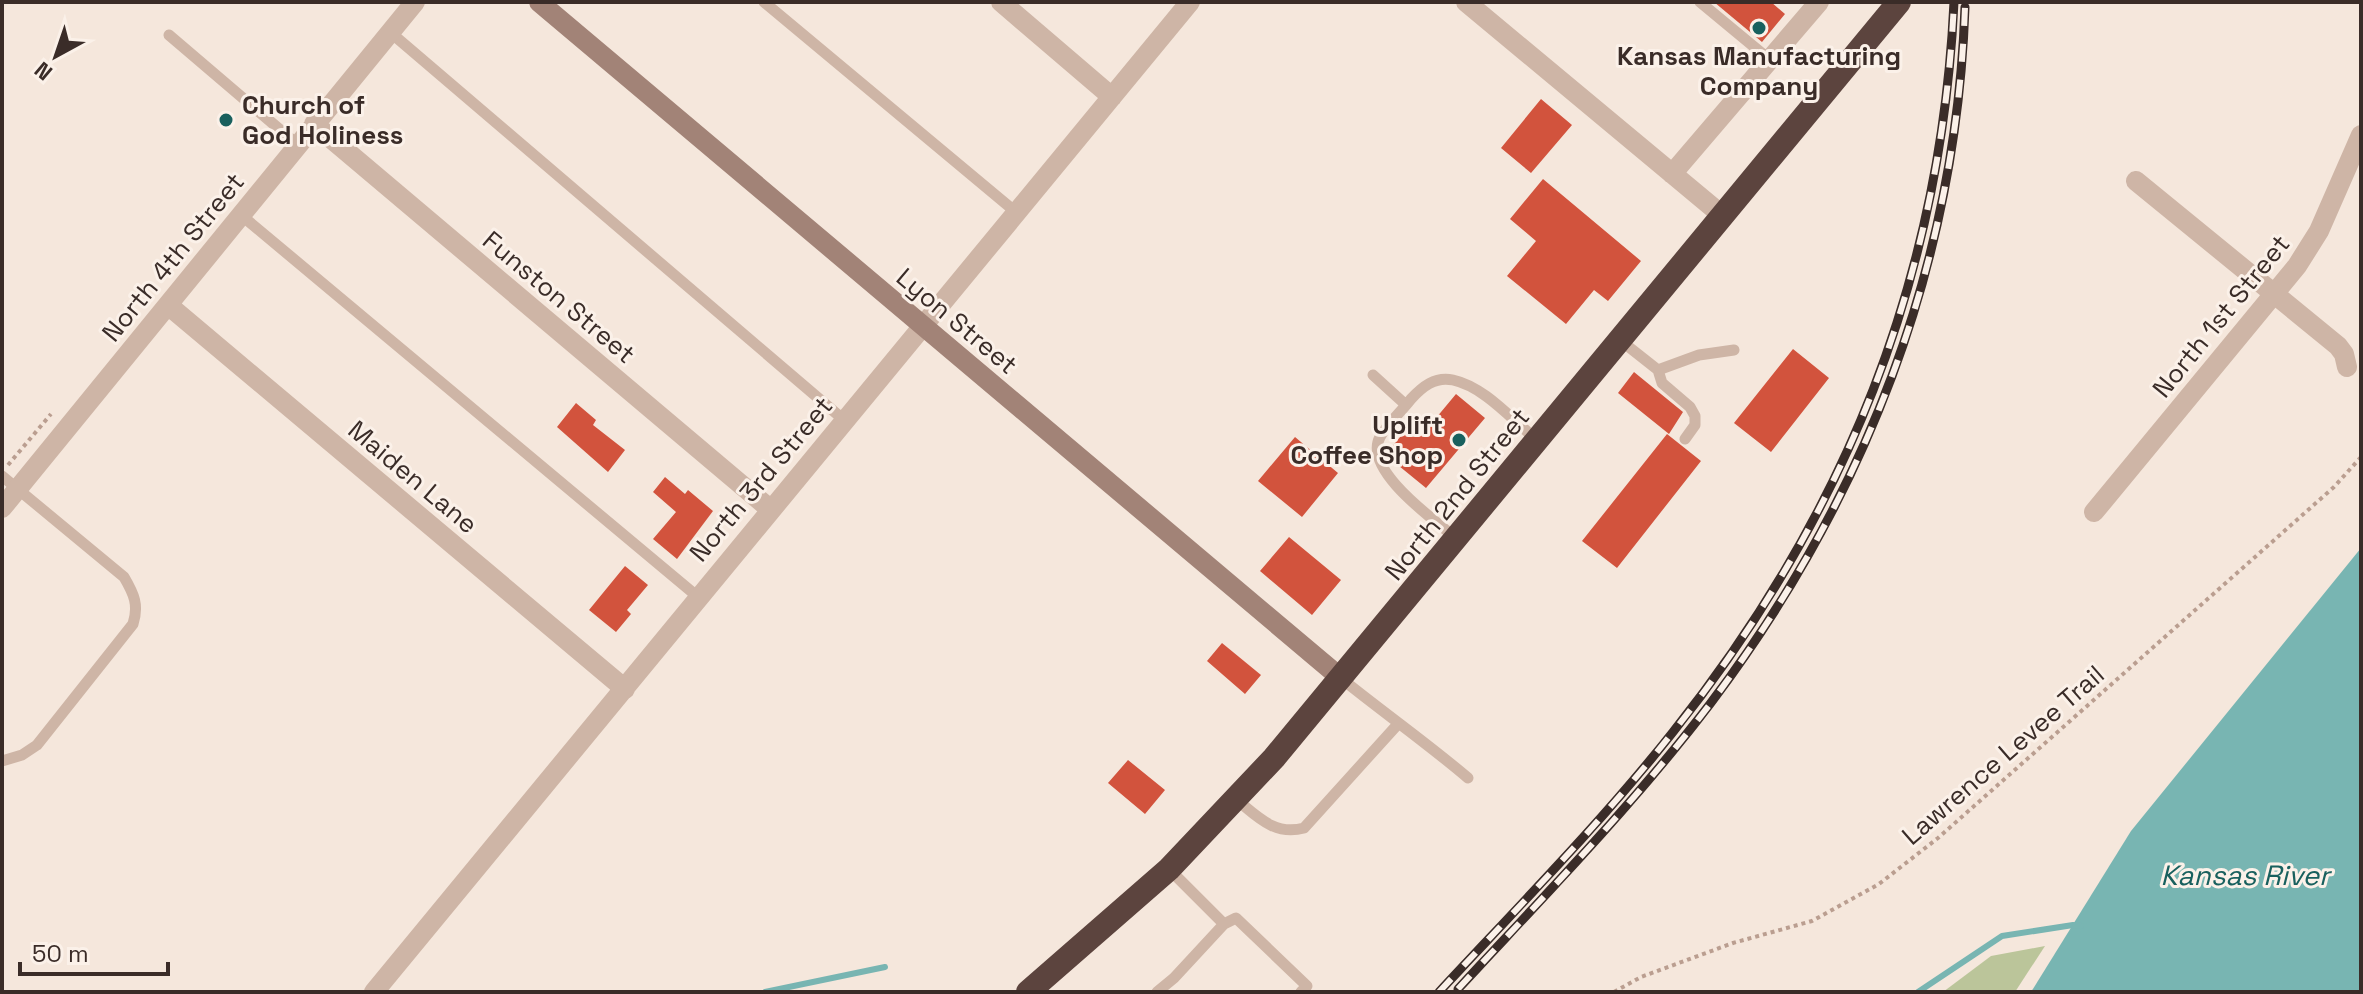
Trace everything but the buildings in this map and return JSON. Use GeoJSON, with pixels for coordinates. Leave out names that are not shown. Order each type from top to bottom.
{"type":"FeatureCollection","features":[{"type":"Feature","properties":{"kind":"highway","name":"North 2nd Street"},"geometry":{"type":"LineString","coordinates":[[1028,992],[1169,869],[1237,800],[1342,679],[1899,2]]}},
{"type":"Feature","properties":{"kind":"street","name":"North 4th Street"},"geometry":{"type":"LineString","coordinates":[[2,508],[10,482],[168,305],[415,2]]}},
{"type":"Feature","properties":{"kind":"street","name":"Lyon Street"},"geometry":{"type":"LineString","coordinates":[[539,2],[1342,679]]}},
{"type":"Feature","properties":{"kind":"street"},"geometry":{"type":"LineString","coordinates":[[1001,2],[1112,97]]}},
{"type":"Feature","properties":{"kind":"street","name":"North 3rd Street"},"geometry":{"type":"LineString","coordinates":[[374,992],[1190,2]]}},
{"type":"Feature","properties":{"kind":"street"},"geometry":{"type":"LineString","coordinates":[[1466,2],[1723,216]]}},
{"type":"Feature","properties":{"kind":"street"},"geometry":{"type":"LineString","coordinates":[[1672,174],[1819,2]]}},
{"type":"Feature","properties":{"kind":"street","name":"Funston Street"},"geometry":{"type":"LineString","coordinates":[[314,124],[770,509]]}},
{"type":"Feature","properties":{"kind":"street","name":"North 1st Street"},"geometry":{"type":"LineString","coordinates":[[2094,512],[2274,294],[2319,231],[2361,135]]}},
{"type":"Feature","properties":{"kind":"street"},"geometry":{"type":"LineString","coordinates":[[2136,181],[2338,346],[2347,367]]}},
{"type":"Feature","properties":{"kind":"street","name":"Maiden Lane"},"geometry":{"type":"LineString","coordinates":[[168,305],[625,689]]}},
{"type":"Feature","properties":{"kind":"lane"},"geometry":{"type":"LineString","coordinates":[[764,2],[1017,213]]}},
{"type":"Feature","properties":{"kind":"lane"},"geometry":{"type":"LineString","coordinates":[[1700,2],[1770,60]]}},
{"type":"Feature","properties":{"kind":"lane"},"geometry":{"type":"LineString","coordinates":[[390,32],[844,420]]}},
{"type":"Feature","properties":{"kind":"lane"},"geometry":{"type":"LineString","coordinates":[[169,35],[298,145]]}},
{"type":"Feature","properties":{"kind":"lane"},"geometry":{"type":"LineString","coordinates":[[241,215],[698,597]]}},
{"type":"Feature","properties":{"kind":"lane"},"geometry":{"type":"LineString","coordinates":[[1620,340],[1658,370],[1662,383],[1690,407],[1695,416],[1695,425],[1685,439]]}},
{"type":"Feature","properties":{"kind":"lane"},"geometry":{"type":"LineString","coordinates":[[1658,370],[1699,355],[1734,350]]}},
{"type":"Feature","properties":{"kind":"lane"},"geometry":{"type":"LineString","coordinates":[[1373,375],[1406,405]]}},
{"type":"Feature","properties":{"kind":"lane"},"geometry":{"type":"LineString","coordinates":[[1457,539],[1403,493],[1379,459],[1379,438],[1428,383],[1450,379],[1479,391],[1537,441]]}},
{"type":"Feature","properties":{"kind":"lane"},"geometry":{"type":"LineString","coordinates":[[2,761],[22,755],[37,745],[133,624],[137,612],[136,602],[124,577],[10,482]]}},
{"type":"Feature","properties":{"kind":"lane"},"geometry":{"type":"LineString","coordinates":[[1342,679],[1398,724],[1415,733],[1468,778]]}},
{"type":"Feature","properties":{"kind":"lane"},"geometry":{"type":"LineString","coordinates":[[1237,800],[1266,823],[1290,832],[1304,828],[1398,724]]}},
{"type":"Feature","properties":{"kind":"lane"},"geometry":{"type":"LineString","coordinates":[[1169,869],[1224,924]]}},
{"type":"Feature","properties":{"kind":"lane"},"geometry":{"type":"LineString","coordinates":[[1157,992],[1224,924],[1236,918],[1307,986],[1301,992]]}},
{"type":"Feature","properties":{"kind":"path","name":"Lawrence Levee Trail"},"geometry":{"type":"LineString","coordinates":[[1614,992],[1641,977],[1707,953],[1812,921],[1879,884],[1986,796],[2334,487],[2361,457]]}},
{"type":"Feature","properties":{"kind":"green space"},"geometry":{"type":"Polygon","coordinates":[[[2045,946],[2015,992],[1943,992],[1991,956],[2045,946]]]}},
{"type":"Feature","properties":{"kind":"water","name":"Kansas River"},"geometry":{"type":"Polygon","coordinates":[[[2361,548],[2361,992],[2031,992],[2131,831],[2361,548]]]}},
{"type":"Feature","properties":{"kind":"waterway"},"geometry":{"type":"LineString","coordinates":[[1918,992],[2002,936],[2081,926]]}},
{"type":"Feature","properties":{"kind":"waterway"},"geometry":{"type":"LineString","coordinates":[[765,992],[885,967]]}},
{"type":"Feature","properties":{"kind":"railway"},"geometry":{"type":"LineString","coordinates":[[1439,992],[1588,832],[1673,732],[1734,650],[1788,566],[1834,479],[1873,390],[1905,298],[1929,203],[1945,104],[1954,2]]}},
{"type":"Feature","properties":{"kind":"railway"},"geometry":{"type":"LineString","coordinates":[[1458,989],[1587,850],[1681,741],[1765,626],[1814,545],[1856,461],[1892,375],[1921,287],[1943,196],[1958,103],[1965,7]]}},
{"type":"Feature","properties":{"kind":"place","name":"Kansas Manufacturing Company"},"geometry":{"type":"Point","coordinates":[1759,28]}},
{"type":"Feature","properties":{"kind":"place","name":"Church of God Holiness"},"geometry":{"type":"Point","coordinates":[226,120]}},
{"type":"Feature","properties":{"kind":"place","name":"Uplift Coffee Shop"},"geometry":{"type":"Point","coordinates":[1459,440]}}]}
